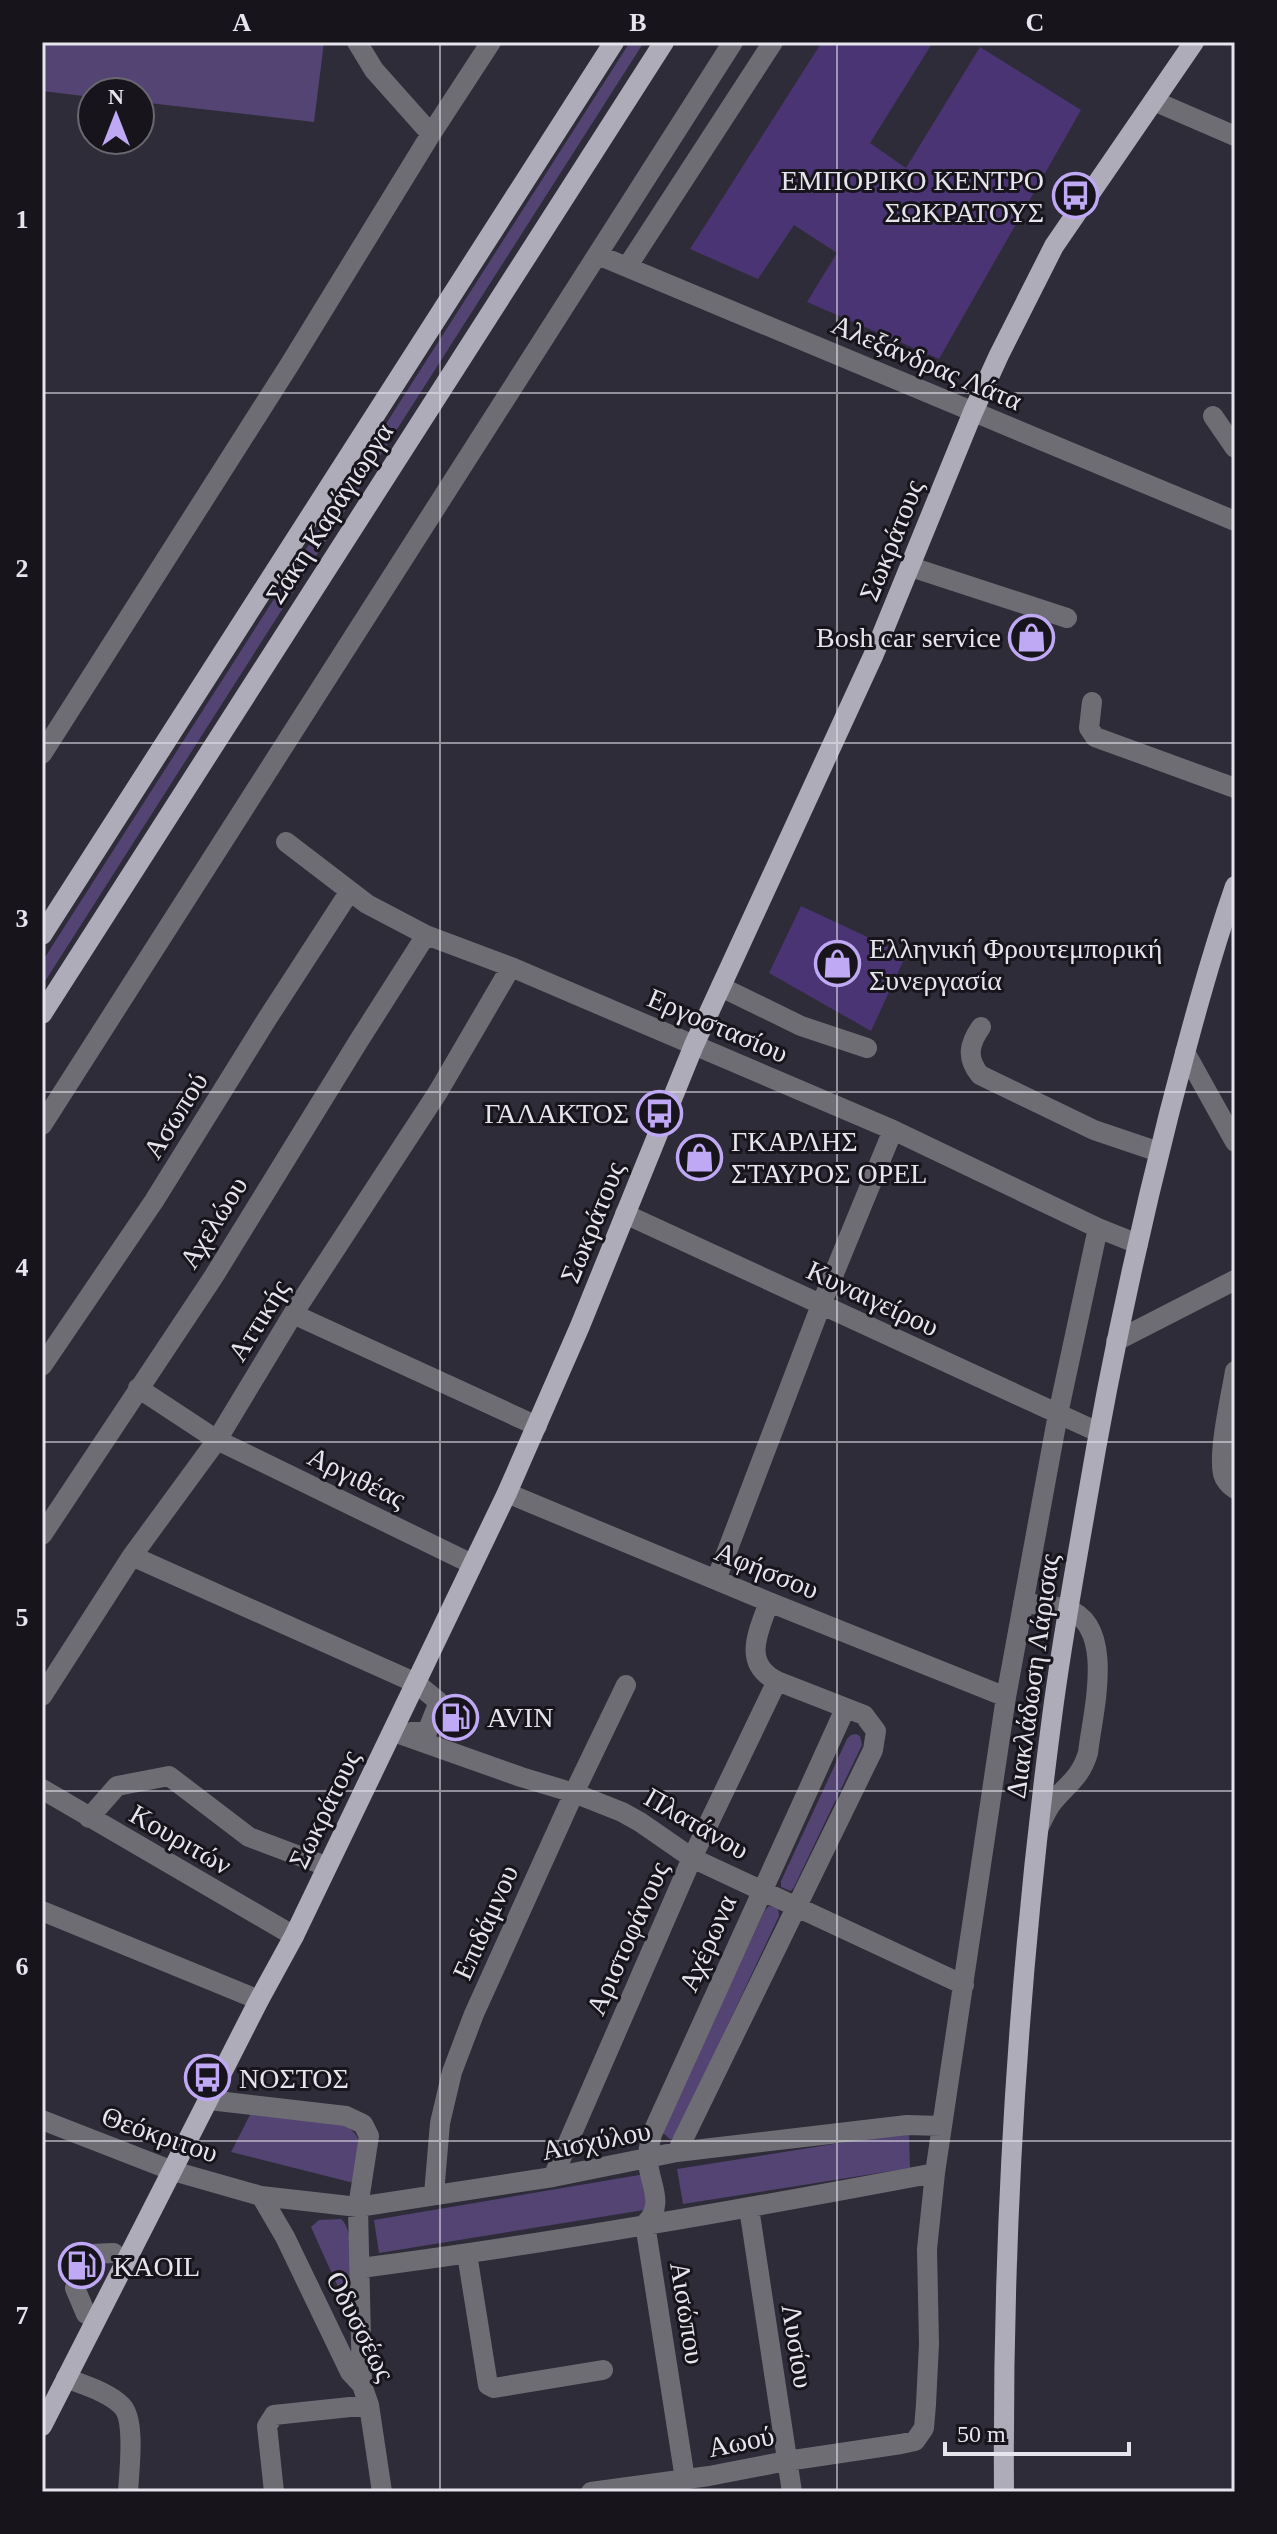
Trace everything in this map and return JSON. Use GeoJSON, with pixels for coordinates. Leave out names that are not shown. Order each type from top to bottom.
{"type":"FeatureCollection","features":[{"type":"Feature","properties":{"kind":"main road","name":"Σάκη Καράγιωργα"},"geometry":{"type":"LineString","coordinates":[[42,935],[614,42]]}},
{"type":"Feature","properties":{"kind":"main road","name":"Σάκη Καράγιωργα"},"geometry":{"type":"LineString","coordinates":[[42,1014],[664,42]]}},
{"type":"Feature","properties":{"kind":"main road","name":"Σωκράτους"},"geometry":{"type":"LineString","coordinates":[[42,2426],[48,2398],[66,2378],[294,1936],[326,1866],[402,1732],[416,1683],[537,1426],[694,1045],[874,654],[973,412],[1054,246],[1194,42]]}},
{"type":"Feature","properties":{"kind":"main road","name":"Διακλάδωση Λάρισας"},"geometry":{"type":"LineString","coordinates":[[1004,2492],[1003,2399],[1010,2173],[1023,1979],[1038,1830],[1068,1610],[1116,1341],[1159,1152],[1214,946],[1235,886]]}},
{"type":"Feature","properties":{"kind":"street"},"geometry":{"type":"LineString","coordinates":[[357,42],[391,92],[431,134]]}},
{"type":"Feature","properties":{"kind":"street"},"geometry":{"type":"LineString","coordinates":[[42,754],[491,42]]}},
{"type":"Feature","properties":{"kind":"street"},"geometry":{"type":"LineString","coordinates":[[42,1125],[733,42]]}},
{"type":"Feature","properties":{"kind":"street"},"geometry":{"type":"LineString","coordinates":[[627,267],[773,42]]}},
{"type":"Feature","properties":{"kind":"street"},"geometry":{"type":"LineString","coordinates":[[1154,101],[1235,136]]}},
{"type":"Feature","properties":{"kind":"street","name":"Αλεξάνδρας Λάτα"},"geometry":{"type":"LineString","coordinates":[[598,255],[1235,521]]}},
{"type":"Feature","properties":{"kind":"street"},"geometry":{"type":"LineString","coordinates":[[1213,416],[1235,448]]}},
{"type":"Feature","properties":{"kind":"street"},"geometry":{"type":"LineString","coordinates":[[911,567],[1067,618]]}},
{"type":"Feature","properties":{"kind":"street"},"geometry":{"type":"LineString","coordinates":[[1092,702],[1089,728],[1095,737],[1235,788]]}},
{"type":"Feature","properties":{"kind":"street","name":"Εργοστασίου"},"geometry":{"type":"LineString","coordinates":[[286,842],[367,904],[426,935],[511,967],[893,1130],[1138,1244]]}},
{"type":"Feature","properties":{"kind":"street","name":"Ασωπού"},"geometry":{"type":"LineString","coordinates":[[42,1366],[154,1201],[350,891]]}},
{"type":"Feature","properties":{"kind":"street","name":"Αχελώου"},"geometry":{"type":"LineString","coordinates":[[42,1535],[214,1276],[426,935]]}},
{"type":"Feature","properties":{"kind":"street","name":"Αττικής"},"geometry":{"type":"LineString","coordinates":[[42,1696],[132,1556],[217,1440],[293,1314],[430,1106],[511,967]]}},
{"type":"Feature","properties":{"kind":"street"},"geometry":{"type":"LineString","coordinates":[[721,987],[801,1026],[867,1048]]}},
{"type":"Feature","properties":{"kind":"street"},"geometry":{"type":"LineString","coordinates":[[981,1027],[971,1041],[970,1052],[972,1066],[980,1075],[1094,1130],[1159,1152]]}},
{"type":"Feature","properties":{"kind":"street"},"geometry":{"type":"LineString","coordinates":[[1185,1052],[1235,1142]]}},
{"type":"Feature","properties":{"kind":"street"},"geometry":{"type":"LineString","coordinates":[[716,1580],[821,1305],[893,1130]]}},
{"type":"Feature","properties":{"kind":"street","name":"Κυναιγείρου"},"geometry":{"type":"LineString","coordinates":[[625,1214],[1098,1432]]}},
{"type":"Feature","properties":{"kind":"street"},"geometry":{"type":"LineString","coordinates":[[361,2268],[749,2208],[935,2173],[1006,1697],[1058,1414],[1098,1228]]}},
{"type":"Feature","properties":{"kind":"street"},"geometry":{"type":"LineString","coordinates":[[1116,1341],[1235,1280]]}},
{"type":"Feature","properties":{"kind":"street"},"geometry":{"type":"LineString","coordinates":[[293,1314],[537,1426]]}},
{"type":"Feature","properties":{"kind":"street"},"geometry":{"type":"LineString","coordinates":[[1235,1371],[1222,1459],[1224,1475],[1235,1489]]}},
{"type":"Feature","properties":{"kind":"street","name":"Αργιθέας"},"geometry":{"type":"LineString","coordinates":[[138,1388],[217,1440],[472,1564]]}},
{"type":"Feature","properties":{"kind":"street","name":"Αφήσσου"},"geometry":{"type":"LineString","coordinates":[[507,1493],[1006,1697]]}},
{"type":"Feature","properties":{"kind":"street"},"geometry":{"type":"LineString","coordinates":[[132,1556],[416,1683],[439,1702],[427,1732],[402,1732]]}},
{"type":"Feature","properties":{"kind":"street"},"geometry":{"type":"LineString","coordinates":[[677,2152],[873,1750],[876,1731],[864,1715],[777,1681],[761,1669],[755,1644],[769,1602]]}},
{"type":"Feature","properties":{"kind":"street"},"geometry":{"type":"LineString","coordinates":[[1023,1603],[1068,1610],[1082,1618],[1096,1640],[1097,1675],[1088,1753],[1083,1769],[1051,1805],[1038,1830]]}},
{"type":"Feature","properties":{"kind":"street","name":"Αριστοφάνους"},"geometry":{"type":"LineString","coordinates":[[553,2177],[692,1858],[777,1681]]}},
{"type":"Feature","properties":{"kind":"street","name":"Επιδάμνου"},"geometry":{"type":"LineString","coordinates":[[434,2194],[440,2123],[452,2072],[474,2014],[626,1685]]}},
{"type":"Feature","properties":{"kind":"street","name":"Αχέρωνα"},"geometry":{"type":"LineString","coordinates":[[647,2160],[652,2134],[845,1709]]}},
{"type":"Feature","properties":{"kind":"street","name":"Πλατάνου"},"geometry":{"type":"LineString","coordinates":[[402,1732],[521,1777],[574,1793],[640,1822],[692,1858],[964,1985]]}},
{"type":"Feature","properties":{"kind":"street"},"geometry":{"type":"LineString","coordinates":[[89,1818],[117,1786],[169,1776],[249,1837],[326,1866]]}},
{"type":"Feature","properties":{"kind":"street","name":"Κουριτών"},"geometry":{"type":"LineString","coordinates":[[42,1789],[294,1936]]}},
{"type":"Feature","properties":{"kind":"street"},"geometry":{"type":"LineString","coordinates":[[42,1911],[259,2000]]}},
{"type":"Feature","properties":{"kind":"street"},"geometry":{"type":"LineString","coordinates":[[209,2100],[346,2116],[363,2124],[369,2136],[358,2207],[366,2395],[274,2415],[269,2421],[268,2433],[274,2492]]}},
{"type":"Feature","properties":{"kind":"street","name":"Θεόκριτου"},"geometry":{"type":"LineString","coordinates":[[42,2120],[173,2171],[261,2196]]}},
{"type":"Feature","properties":{"kind":"street","name":"Αισχύλου"},"geometry":{"type":"LineString","coordinates":[[261,2196],[358,2207],[553,2177],[677,2152],[907,2125],[942,2126]]}},
{"type":"Feature","properties":{"kind":"street","name":"Αισώπου"},"geometry":{"type":"LineString","coordinates":[[647,2160],[656,2204],[652,2218],[645,2224],[685,2479]]}},
{"type":"Feature","properties":{"kind":"street","name":"Αωού"},"geometry":{"type":"LineString","coordinates":[[591,2492],[685,2479],[710,2484],[787,2461],[915,2441],[924,2428],[929,2344],[927,2249],[935,2173]]}},
{"type":"Feature","properties":{"kind":"street","name":"Οδυσσέως"},"geometry":{"type":"LineString","coordinates":[[261,2196],[350,2372],[366,2395],[382,2492]]}},
{"type":"Feature","properties":{"kind":"street","name":"Λυσίου"},"geometry":{"type":"LineString","coordinates":[[749,2208],[792,2492]]}},
{"type":"Feature","properties":{"kind":"street"},"geometry":{"type":"LineString","coordinates":[[86,2314],[75,2288],[91,2254],[114,2253]]}},
{"type":"Feature","properties":{"kind":"street"},"geometry":{"type":"LineString","coordinates":[[467,2254],[488,2385],[494,2388],[603,2370]]}},
{"type":"Feature","properties":{"kind":"street"},"geometry":{"type":"LineString","coordinates":[[66,2378],[117,2401],[125,2408],[130,2422],[128,2492]]}},
{"type":"Feature","properties":{"kind":"shaded area"},"geometry":{"type":"Polygon","coordinates":[[[42,42],[324,42],[314,122],[156,104],[156,76],[76,76],[76,95],[42,91],[42,42]]]}},
{"type":"Feature","properties":{"kind":"shaded area"},"geometry":{"type":"Polygon","coordinates":[[[630,42],[644,42],[42,986],[42,962],[630,42]]]}},
{"type":"Feature","properties":{"kind":"shaded area"},"geometry":{"type":"Polygon","coordinates":[[[856,1734],[860,1736],[862,1745],[794,1887],[791,1891],[781,1887],[781,1881],[847,1739],[856,1734]]]}},
{"type":"Feature","properties":{"kind":"shaded area"},"geometry":{"type":"Polygon","coordinates":[[[769,1906],[778,1908],[779,1916],[671,2140],[663,2129],[769,1906]]]}},
{"type":"Feature","properties":{"kind":"shaded area"},"geometry":{"type":"Polygon","coordinates":[[[251,2113],[343,2124],[357,2136],[360,2143],[354,2183],[231,2152],[251,2113]]]}},
{"type":"Feature","properties":{"kind":"shaded area"},"geometry":{"type":"Polygon","coordinates":[[[909,2132],[910,2168],[683,2204],[677,2169],[909,2132]]]}},
{"type":"Feature","properties":{"kind":"shaded area"},"geometry":{"type":"Polygon","coordinates":[[[645,2174],[650,2209],[379,2253],[374,2220],[645,2174]]]}},
{"type":"Feature","properties":{"kind":"shaded area"},"geometry":{"type":"Polygon","coordinates":[[[341,2219],[348,2232],[352,2260],[352,2286],[343,2290],[338,2287],[311,2227],[319,2220],[341,2219]]]}},
{"type":"Feature","properties":{"kind":"building"},"geometry":{"type":"Polygon","coordinates":[[[822,42],[933,42],[870,143],[906,168],[980,47],[1081,110],[939,359],[807,302],[837,253],[794,225],[758,279],[690,249],[822,42]]]}},
{"type":"Feature","properties":{"kind":"building","name":"Ελληνική Φρουτεμπορική Συνεργασία"},"geometry":{"type":"Polygon","coordinates":[[[801,906],[906,955],[871,1031],[769,973],[801,906]]]}},
{"type":"Feature","properties":{"kind":"place","name":"ΕΜΠΟΡΙΚΟ ΚΕΝΤΡΟ ΣΩΚΡΑΤΟΥΣ"},"geometry":{"type":"Point","coordinates":[1075,196]}},
{"type":"Feature","properties":{"kind":"place","name":"Bosh car service"},"geometry":{"type":"Point","coordinates":[1032,637]}},
{"type":"Feature","properties":{"kind":"place","name":"Ελληνική Φρουτεμπορική Συνεργασία"},"geometry":{"type":"Point","coordinates":[838,964]}},
{"type":"Feature","properties":{"kind":"place","name":"ΓΑΛΑΚΤΟΣ"},"geometry":{"type":"Point","coordinates":[660,1113]}},
{"type":"Feature","properties":{"kind":"place","name":"ΓΚΑΡΛΗΣ ΣΤΑΥΡΟΣ OPEL"},"geometry":{"type":"Point","coordinates":[700,1157]}},
{"type":"Feature","properties":{"kind":"place","name":"AVIN"},"geometry":{"type":"Point","coordinates":[456,1717]}},
{"type":"Feature","properties":{"kind":"place","name":"ΝΟΣΤΟΣ"},"geometry":{"type":"Point","coordinates":[208,2078]}},
{"type":"Feature","properties":{"kind":"place","name":"KAOIL"},"geometry":{"type":"Point","coordinates":[82,2266]}}]}
